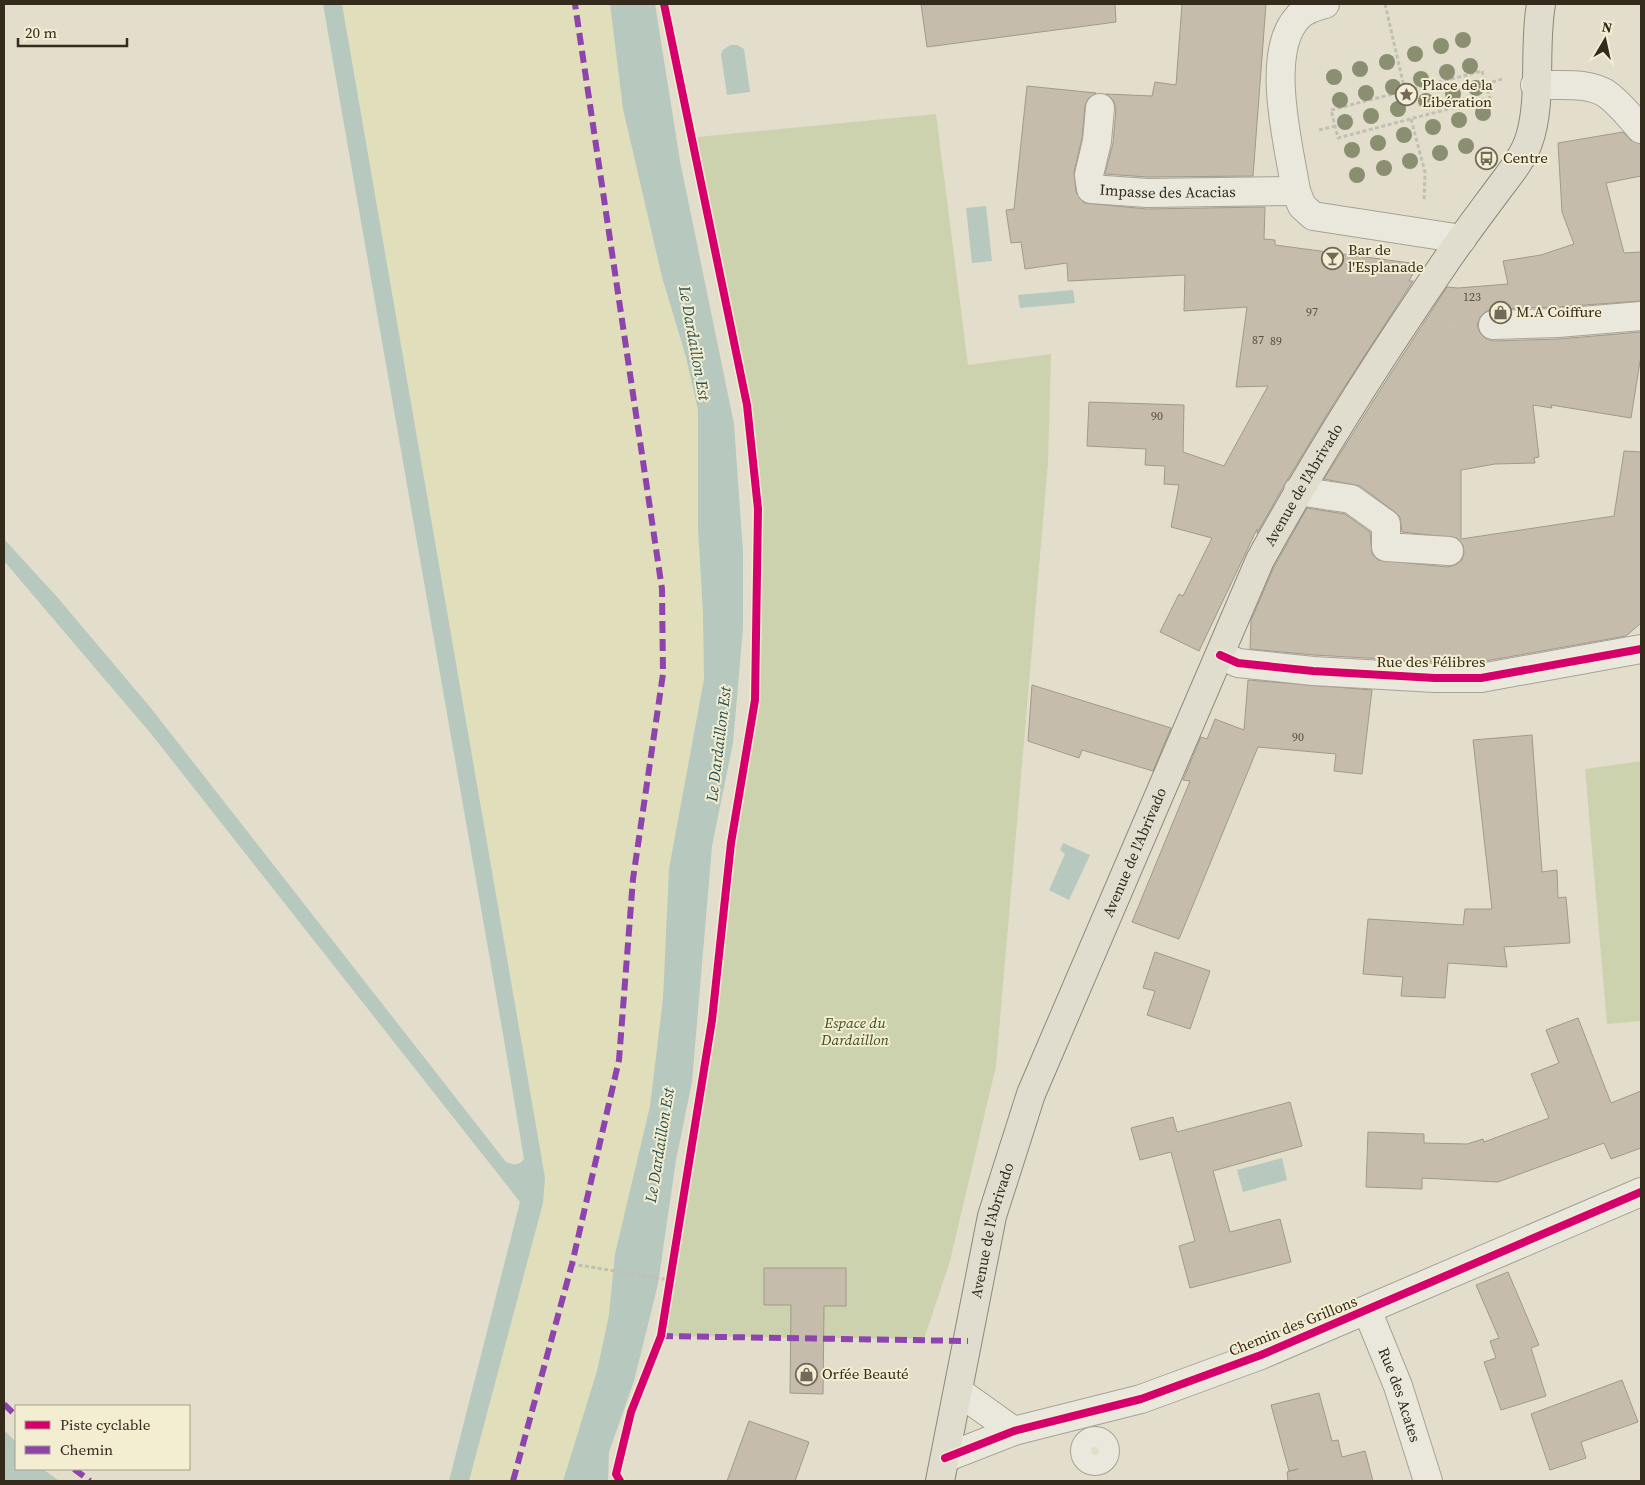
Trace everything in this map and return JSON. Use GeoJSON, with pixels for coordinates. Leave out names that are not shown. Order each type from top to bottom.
{"type":"FeatureCollection","features":[{"type":"Feature","properties":{"kind":"main road","name":"Avenue de l'Abrivado"},"geometry":{"type":"LineString","coordinates":[[943,1470],[992,1216],[1031,1094],[1260,560],[1298,491],[1402,329],[1462,239],[1516,165],[1528,144],[1534,120],[1538,22],[1541,4]]}},
{"type":"Feature","properties":{"kind":"street"},"geometry":{"type":"LineString","coordinates":[[1325,4],[1308,10],[1297,18],[1287,34],[1281,58],[1280,80],[1296,190],[1302,206],[1313,216],[1462,239]]}},
{"type":"Feature","properties":{"kind":"street"},"geometry":{"type":"LineString","coordinates":[[1535,85],[1587,87],[1599,90],[1609,96],[1641,129]]}},
{"type":"Feature","properties":{"kind":"street","name":"Impasse des Acacias"},"geometry":{"type":"LineString","coordinates":[[1100,108],[1096,141],[1088,175],[1091,189],[1147,193],[1296,190]]}},
{"type":"Feature","properties":{"kind":"street"},"geometry":{"type":"LineString","coordinates":[[1493,325],[1558,323],[1641,316]]}},
{"type":"Feature","properties":{"kind":"street"},"geometry":{"type":"LineString","coordinates":[[1298,491],[1351,499],[1386,524],[1386,547],[1449,551]]}},
{"type":"Feature","properties":{"kind":"street","name":"Rue des Félibres"},"geometry":{"type":"LineString","coordinates":[[1220,655],[1238,663],[1312,671],[1435,678],[1481,678],[1641,649]]}},
{"type":"Feature","properties":{"kind":"street","name":"Chemin des Grillons"},"geometry":{"type":"LineString","coordinates":[[943,1470],[1014,1431],[1141,1399],[1261,1355],[1641,1192]]}},
{"type":"Feature","properties":{"kind":"street","name":"Rue des Acates"},"geometry":{"type":"LineString","coordinates":[[1367,1310],[1398,1386],[1428,1481]]}},
{"type":"Feature","properties":{"kind":"street"},"geometry":{"type":"LineString","coordinates":[[959,1392],[1014,1431]]}},
{"type":"Feature","properties":{"kind":"street"},"geometry":{"type":"LineString","coordinates":[[1085,1414],[1098,1461]]}},
{"type":"Feature","properties":{"kind":"path"},"geometry":{"type":"LineString","coordinates":[[1385,4],[1405,91]]}},
{"type":"Feature","properties":{"kind":"path"},"geometry":{"type":"LineString","coordinates":[[1482,71],[1490,98],[1411,119],[1338,138],[1331,110],[1482,71]]}},
{"type":"Feature","properties":{"kind":"path"},"geometry":{"type":"LineString","coordinates":[[1411,119],[1425,172],[1422,234]]}},
{"type":"Feature","properties":{"kind":"path"},"geometry":{"type":"LineString","coordinates":[[1402,329],[1493,325]]}},
{"type":"Feature","properties":{"kind":"path"},"geometry":{"type":"LineString","coordinates":[[572,1264],[670,1280]]}},
{"type":"Feature","properties":{"kind":"shaded area"},"geometry":{"type":"Polygon","coordinates":[[[342,4],[610,4],[623,109],[662,277],[686,357],[698,410],[698,528],[703,615],[704,679],[669,869],[663,999],[650,1106],[615,1254],[609,1315],[597,1371],[563,1481],[469,1481],[543,1203],[528,1077],[342,4]]]}},
{"type":"Feature","properties":{"kind":"green space","name":"Espace du Dardaillon"},"geometry":{"type":"Polygon","coordinates":[[[936,114],[968,365],[1051,354],[1048,463],[996,1066],[950,1261],[924,1339],[661,1336],[712,1020],[731,843],[755,700],[758,509],[747,405],[697,137],[936,114]]]}},
{"type":"Feature","properties":{"kind":"green space"},"geometry":{"type":"Polygon","coordinates":[[[1641,761],[1641,1021],[1607,1024],[1585,769],[1641,761]]]}},
{"type":"Feature","properties":{"kind":"water"},"geometry":{"type":"Polygon","coordinates":[[[323,4],[342,4],[545,1178],[543,1203],[469,1481],[449,1481],[520,1202],[152,735],[4,561],[4,539],[58,598],[150,707],[506,1162],[511,1164],[520,1163],[524,1159],[503,1034],[323,4]]]}},
{"type":"Feature","properties":{"kind":"water","name":"Le Dardaillon Est"},"geometry":{"type":"Polygon","coordinates":[[[610,4],[655,4],[680,161],[734,424],[743,552],[743,628],[733,743],[712,846],[692,1082],[676,1160],[658,1284],[634,1381],[609,1452],[608,1481],[563,1481],[597,1371],[609,1315],[615,1254],[650,1106],[663,999],[669,869],[704,679],[703,614],[698,528],[698,410],[686,357],[662,277],[623,109],[610,4]]]}},
{"type":"Feature","properties":{"kind":"water"},"geometry":{"type":"Polygon","coordinates":[[[730,45],[737,45],[744,49],[750,92],[727,95],[721,54],[730,45]]]}},
{"type":"Feature","properties":{"kind":"water"},"geometry":{"type":"Polygon","coordinates":[[[986,206],[992,261],[972,263],[966,208],[986,206]]]}},
{"type":"Feature","properties":{"kind":"water"},"geometry":{"type":"Polygon","coordinates":[[[1073,290],[1075,303],[1020,308],[1018,295],[1073,290]]]}},
{"type":"Feature","properties":{"kind":"water"},"geometry":{"type":"Polygon","coordinates":[[[1063,843],[1090,855],[1069,900],[1049,890],[1065,854],[1060,850],[1063,843]]]}},
{"type":"Feature","properties":{"kind":"water"},"geometry":{"type":"Polygon","coordinates":[[[1282,1158],[1287,1180],[1243,1192],[1237,1170],[1282,1158]]]}},
{"type":"Feature","properties":{"kind":"water"},"geometry":{"type":"Polygon","coordinates":[[[4,1430],[15,1441],[15,1470],[44,1470],[59,1481],[4,1481],[4,1430]]]}},
{"type":"Feature","properties":{"kind":"building"},"geometry":{"type":"Polygon","coordinates":[[[921,4],[1115,4],[1116,22],[927,47],[921,4]]]}},
{"type":"Feature","properties":{"kind":"building"},"geometry":{"type":"Polygon","coordinates":[[[1182,4],[1266,4],[1253,176],[1147,177],[1105,174],[1113,143],[1116,109],[1114,101],[1106,94],[1152,96],[1155,82],[1176,85],[1182,4]]]}},
{"type":"Feature","properties":{"kind":"building"},"geometry":{"type":"Polygon","coordinates":[[[1027,86],[1096,93],[1088,99],[1085,106],[1082,138],[1074,172],[1076,192],[1084,203],[1147,209],[1265,207],[1264,239],[1275,240],[1275,245],[1418,264],[1409,281],[1413,281],[1334,403],[1257,533],[1257,529],[1199,651],[1160,632],[1179,594],[1183,596],[1212,538],[1171,527],[1179,485],[1164,484],[1165,466],[1145,465],[1146,449],[1087,446],[1089,402],[1184,405],[1183,452],[1224,466],[1268,386],[1236,387],[1247,307],[1184,311],[1185,275],[1068,281],[1067,263],[1025,269],[1021,242],[1011,243],[1006,210],[1014,209],[1027,86]]]}},
{"type":"Feature","properties":{"kind":"building"},"geometry":{"type":"Polygon","coordinates":[[[1623,132],[1630,140],[1641,144],[1641,176],[1606,183],[1624,253],[1641,252],[1641,301],[1492,309],[1480,317],[1477,326],[1485,338],[1493,341],[1559,339],[1641,332],[1641,355],[1631,418],[1551,405],[1552,408],[1533,405],[1539,457],[1534,458],[1535,463],[1495,464],[1461,470],[1461,539],[1614,516],[1624,451],[1641,452],[1641,623],[1626,636],[1480,662],[1435,662],[1250,649],[1251,620],[1274,567],[1307,508],[1345,514],[1370,532],[1372,554],[1378,560],[1448,567],[1462,560],[1463,545],[1457,538],[1402,532],[1400,517],[1360,486],[1324,479],[1447,287],[1458,288],[1508,284],[1503,261],[1541,255],[1574,244],[1562,212],[1558,143],[1623,132]]]}},
{"type":"Feature","properties":{"kind":"building"},"geometry":{"type":"Polygon","coordinates":[[[1248,680],[1372,690],[1362,774],[1334,771],[1336,754],[1258,747],[1179,939],[1132,922],[1190,781],[1183,780],[1201,737],[1207,739],[1215,719],[1244,730],[1248,680]]]}},
{"type":"Feature","properties":{"kind":"building"},"geometry":{"type":"Polygon","coordinates":[[[1032,685],[1171,728],[1153,771],[1082,750],[1079,758],[1028,741],[1032,685]]]}},
{"type":"Feature","properties":{"kind":"building"},"geometry":{"type":"Polygon","coordinates":[[[1532,735],[1542,872],[1557,870],[1558,898],[1566,897],[1570,943],[1504,947],[1507,967],[1448,963],[1445,998],[1401,996],[1403,977],[1363,974],[1368,919],[1463,925],[1465,909],[1492,909],[1473,740],[1532,735]]]}},
{"type":"Feature","properties":{"kind":"building"},"geometry":{"type":"Polygon","coordinates":[[[1155,952],[1210,971],[1190,1029],[1147,1015],[1155,991],[1143,988],[1155,952]]]}},
{"type":"Feature","properties":{"kind":"building"},"geometry":{"type":"Polygon","coordinates":[[[1578,1018],[1611,1103],[1641,1091],[1641,1148],[1611,1159],[1604,1143],[1498,1182],[1422,1178],[1422,1189],[1366,1187],[1368,1132],[1424,1134],[1424,1143],[1467,1144],[1483,1139],[1484,1142],[1549,1118],[1531,1074],[1559,1063],[1546,1030],[1578,1018]]]}},
{"type":"Feature","properties":{"kind":"building"},"geometry":{"type":"Polygon","coordinates":[[[1290,1102],[1302,1146],[1213,1171],[1230,1232],[1280,1219],[1291,1262],[1190,1288],[1179,1246],[1195,1241],[1171,1152],[1140,1160],[1131,1128],[1173,1117],[1177,1132],[1290,1102]]]}},
{"type":"Feature","properties":{"kind":"building"},"geometry":{"type":"Polygon","coordinates":[[[764,1268],[846,1268],[846,1306],[824,1306],[823,1394],[790,1393],[791,1305],[764,1305],[764,1268]]]}},
{"type":"Feature","properties":{"kind":"building"},"geometry":{"type":"Polygon","coordinates":[[[1508,1272],[1539,1345],[1531,1348],[1546,1396],[1501,1410],[1484,1362],[1496,1358],[1490,1341],[1499,1338],[1476,1285],[1508,1272]]]}},
{"type":"Feature","properties":{"kind":"building"},"geometry":{"type":"Polygon","coordinates":[[[1622,1380],[1638,1422],[1581,1442],[1586,1458],[1550,1470],[1531,1414],[1622,1380]]]}},
{"type":"Feature","properties":{"kind":"building"},"geometry":{"type":"Polygon","coordinates":[[[1319,1393],[1332,1441],[1338,1440],[1342,1457],[1365,1451],[1373,1481],[1288,1481],[1287,1472],[1298,1469],[1289,1471],[1271,1405],[1319,1393]]]}},
{"type":"Feature","properties":{"kind":"building"},"geometry":{"type":"Polygon","coordinates":[[[749,1421],[809,1442],[795,1481],[727,1481],[749,1421]]]}},
{"type":"Feature","properties":{"kind":"marked path"},"geometry":{"type":"LineString","coordinates":[[513,1481],[572,1264],[619,1060],[633,879],[663,674],[662,589],[575,4]]}},
{"type":"Feature","properties":{"kind":"marked path"},"geometry":{"type":"LineString","coordinates":[[661,1336],[968,1341]]}},
{"type":"Feature","properties":{"kind":"marked path"},"geometry":{"type":"LineString","coordinates":[[4,1404],[15,1415]]}},
{"type":"Feature","properties":{"kind":"marked path"},"geometry":{"type":"LineString","coordinates":[[75,1470],[90,1481]]}},
{"type":"Feature","properties":{"kind":"cycle path"},"geometry":{"type":"LineString","coordinates":[[620,1481],[616,1474],[631,1412],[661,1336],[712,1020],[731,843],[755,700],[758,509],[747,405],[664,4]]}},
{"type":"Feature","properties":{"kind":"cycle path"},"geometry":{"type":"LineString","coordinates":[[1220,655],[1238,663],[1313,671],[1435,678],[1481,678],[1641,649]]}},
{"type":"Feature","properties":{"kind":"cycle path"},"geometry":{"type":"LineString","coordinates":[[945,1458],[1014,1431],[1141,1399],[1261,1355],[1641,1192]]}},
{"type":"Feature","properties":{"kind":"place","name":"Place de la Libération"},"geometry":{"type":"Point","coordinates":[1406,94]}},
{"type":"Feature","properties":{"kind":"place","name":"Centre"},"geometry":{"type":"Point","coordinates":[1487,158]}},
{"type":"Feature","properties":{"kind":"place","name":"Bar de l'Esplanade"},"geometry":{"type":"Point","coordinates":[1332,259]}},
{"type":"Feature","properties":{"kind":"place","name":"M.A Coiffure"},"geometry":{"type":"Point","coordinates":[1500,312]}},
{"type":"Feature","properties":{"kind":"place","name":"Orfée Beauté"},"geometry":{"type":"Point","coordinates":[806,1374]}}]}
